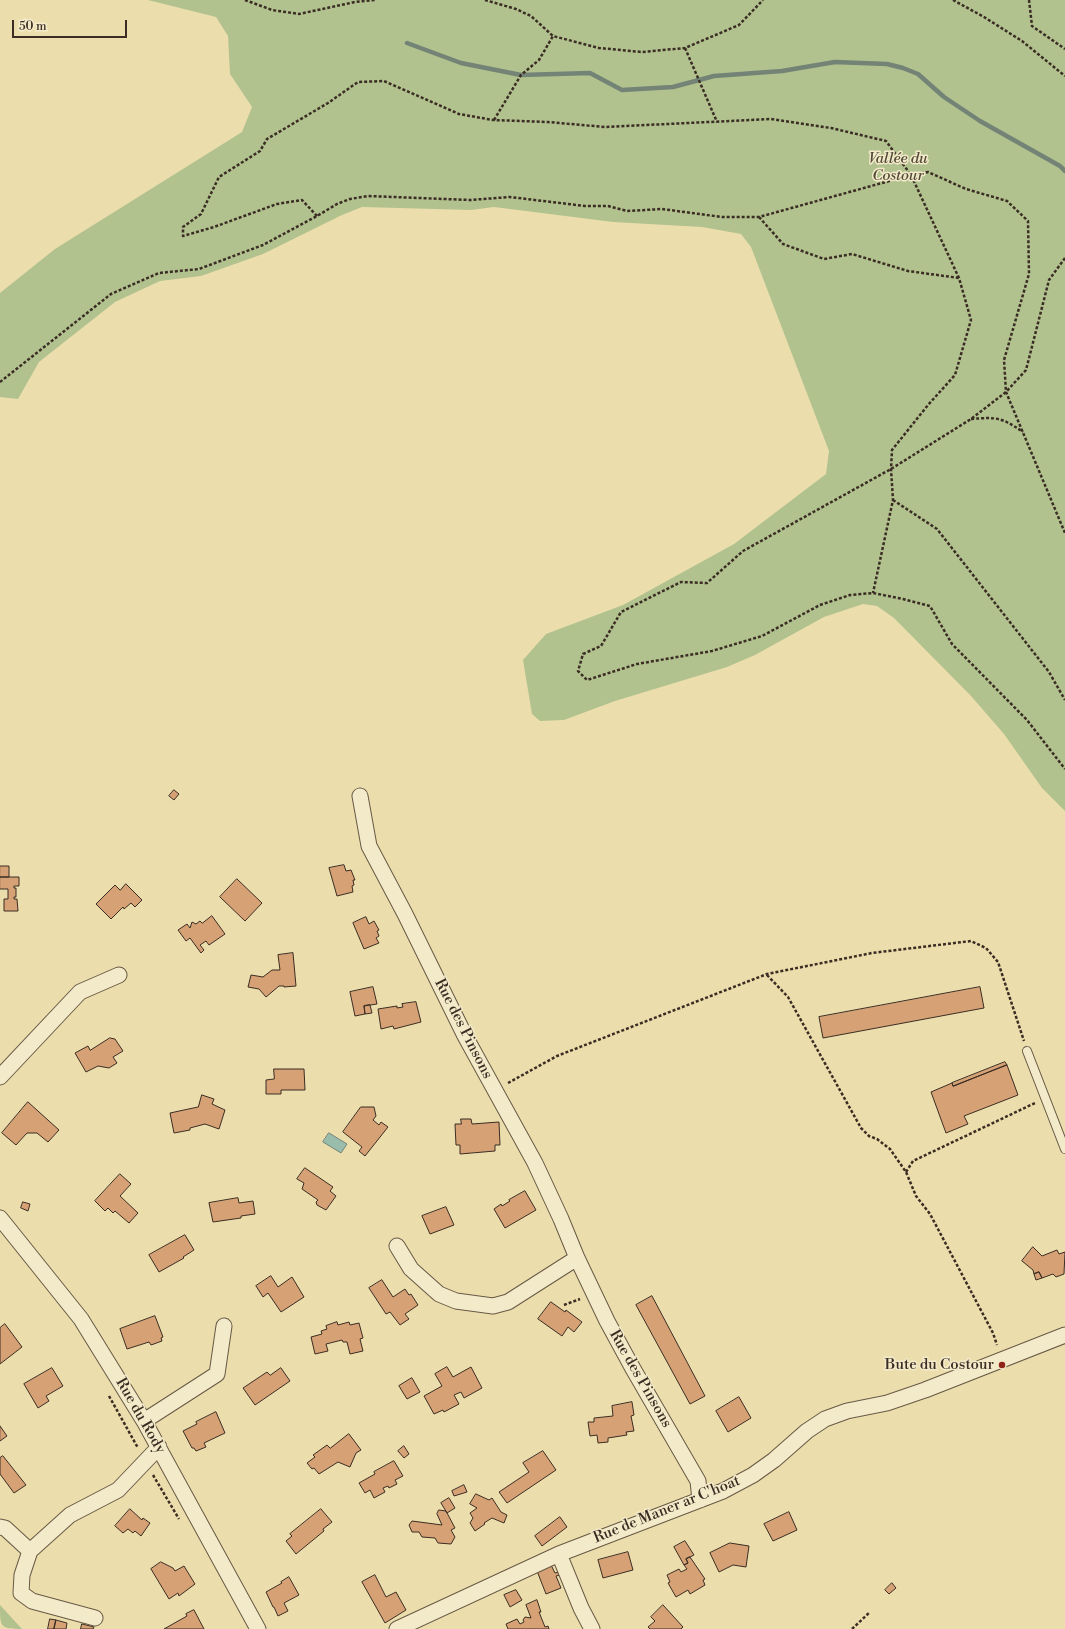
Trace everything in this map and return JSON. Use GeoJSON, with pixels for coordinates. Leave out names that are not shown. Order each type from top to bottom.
{"type":"FeatureCollection","features":[{"type":"Feature","properties":{"kind":"street","name":"Rue des Pinsons"},"geometry":{"type":"LineString","coordinates":[[360,796],[368,846],[405,914],[465,1036],[535,1163],[577,1258],[625,1354],[698,1481],[700,1500]]}},
{"type":"Feature","properties":{"kind":"street"},"geometry":{"type":"LineString","coordinates":[[0,1077],[80,992],[119,975]]}},
{"type":"Feature","properties":{"kind":"street","name":"Rue du Rody"},"geometry":{"type":"LineString","coordinates":[[0,1218],[81,1318],[159,1447],[258,1629]]}},
{"type":"Feature","properties":{"kind":"street"},"geometry":{"type":"LineString","coordinates":[[397,1246],[411,1269],[439,1294],[456,1301],[493,1306],[508,1302],[577,1258]]}},
{"type":"Feature","properties":{"kind":"street"},"geometry":{"type":"LineString","coordinates":[[144,1421],[217,1374],[224,1326]]}},
{"type":"Feature","properties":{"kind":"street","name":"Rue de Maner ar C'hoat"},"geometry":{"type":"LineString","coordinates":[[397,1629],[559,1554],[723,1491],[753,1475],[774,1460],[807,1431],[825,1419],[847,1411],[887,1403],[1065,1334]]}},
{"type":"Feature","properties":{"kind":"street"},"geometry":{"type":"LineString","coordinates":[[95,1618],[32,1601],[21,1593],[22,1575],[30,1551],[70,1515],[118,1490],[159,1447]]}},
{"type":"Feature","properties":{"kind":"street"},"geometry":{"type":"LineString","coordinates":[[0,1527],[5,1528],[30,1551]]}},
{"type":"Feature","properties":{"kind":"street"},"geometry":{"type":"LineString","coordinates":[[559,1554],[580,1608],[592,1629]]}},
{"type":"Feature","properties":{"kind":"lane"},"geometry":{"type":"LineString","coordinates":[[1027,1051],[1065,1149]]}},
{"type":"Feature","properties":{"kind":"path"},"geometry":{"type":"LineString","coordinates":[[244,0],[272,10],[299,14],[354,2],[375,0]]}},
{"type":"Feature","properties":{"kind":"path"},"geometry":{"type":"LineString","coordinates":[[484,0],[495,2],[531,16],[553,36],[599,48],[642,52],[685,48],[739,25],[763,0]]}},
{"type":"Feature","properties":{"kind":"path"},"geometry":{"type":"LineString","coordinates":[[495,2],[500,0]]}},
{"type":"Feature","properties":{"kind":"path"},"geometry":{"type":"LineString","coordinates":[[953,0],[1022,40],[1065,76]]}},
{"type":"Feature","properties":{"kind":"path"},"geometry":{"type":"LineString","coordinates":[[1029,0],[1032,26],[1065,49]]}},
{"type":"Feature","properties":{"kind":"path"},"geometry":{"type":"LineString","coordinates":[[493,120],[521,75],[539,60],[553,36]]}},
{"type":"Feature","properties":{"kind":"path"},"geometry":{"type":"LineString","coordinates":[[685,48],[717,122]]}},
{"type":"Feature","properties":{"kind":"path"},"geometry":{"type":"LineString","coordinates":[[317,216],[302,200],[277,204],[214,227],[183,236],[183,227],[201,214],[219,177],[260,151],[267,139],[328,103],[358,82],[384,81],[459,114],[493,120],[605,126],[771,119],[830,128],[886,141],[911,175],[959,278],[971,320],[955,375],[928,404],[892,450],[891,468],[893,500],[873,593]]}},
{"type":"Feature","properties":{"kind":"path"},"geometry":{"type":"LineString","coordinates":[[0,382],[111,294],[159,273],[199,269],[256,248],[337,204],[350,199],[368,196],[470,200],[510,197],[585,206],[608,206],[627,211],[662,209],[722,217],[759,217],[911,175],[928,172],[966,189],[1006,200],[1028,221],[1029,274],[1004,360],[1006,392],[1065,533]]}},
{"type":"Feature","properties":{"kind":"path"},"geometry":{"type":"LineString","coordinates":[[759,217],[783,244],[824,259],[852,254],[908,271],[959,278]]}},
{"type":"Feature","properties":{"kind":"path"},"geometry":{"type":"LineString","coordinates":[[1065,258],[1050,280],[1026,370],[1006,392],[971,419],[891,468],[743,551],[707,583],[681,582],[621,612],[601,646],[583,654],[578,671],[587,680],[637,664],[712,651],[762,636],[820,605],[850,595],[873,593],[903,599],[930,606],[952,644],[1026,720],[1065,769]]}},
{"type":"Feature","properties":{"kind":"path"},"geometry":{"type":"LineString","coordinates":[[971,419],[992,418],[1006,421],[1023,432]]}},
{"type":"Feature","properties":{"kind":"path"},"geometry":{"type":"LineString","coordinates":[[893,500],[937,529],[1049,672],[1065,700]]}},
{"type":"Feature","properties":{"kind":"path"},"geometry":{"type":"LineString","coordinates":[[500,1100],[504,1085],[557,1056],[767,974],[872,954],[971,941],[986,948],[998,962],[1027,1051]]}},
{"type":"Feature","properties":{"kind":"path"},"geometry":{"type":"LineString","coordinates":[[767,974],[788,996],[861,1128],[869,1136],[877,1139],[890,1149],[906,1172],[916,1196],[930,1214],[993,1334],[1002,1359]]}},
{"type":"Feature","properties":{"kind":"path"},"geometry":{"type":"LineString","coordinates":[[906,1172],[913,1161],[1045,1099]]}},
{"type":"Feature","properties":{"kind":"path"},"geometry":{"type":"LineString","coordinates":[[564,1305],[587,1297]]}},
{"type":"Feature","properties":{"kind":"path"},"geometry":{"type":"LineString","coordinates":[[107,1392],[146,1461]]}},
{"type":"Feature","properties":{"kind":"path"},"geometry":{"type":"LineString","coordinates":[[852,1629],[870,1612]]}},
{"type":"Feature","properties":{"kind":"green space","name":"Vallée du Costour"},"geometry":{"type":"Polygon","coordinates":[[[148,0],[1065,0],[1065,811],[1042,788],[1004,734],[971,696],[894,618],[877,606],[863,604],[824,617],[755,655],[727,667],[615,701],[564,720],[540,721],[532,714],[523,660],[546,634],[623,605],[734,544],[826,474],[829,451],[751,247],[741,234],[702,227],[613,222],[494,207],[471,210],[362,207],[342,215],[263,254],[201,276],[160,281],[115,302],[39,362],[18,399],[0,397],[0,293],[55,249],[242,132],[252,107],[230,74],[228,36],[216,17],[148,0]]]}},
{"type":"Feature","properties":{"kind":"green space"},"geometry":{"type":"Polygon","coordinates":[[[0,1605],[22,1629],[9,1628],[3,1625],[0,1618],[0,1605]]]}},
{"type":"Feature","properties":{"kind":"shaded area"},"geometry":{"type":"Polygon","coordinates":[[[329,1133],[347,1144],[341,1153],[323,1142],[329,1133]]]}},
{"type":"Feature","properties":{"kind":"building"},"geometry":{"type":"Polygon","coordinates":[[[174,790],[179,794],[174,800],[169,796],[174,790]]]}},
{"type":"Feature","properties":{"kind":"building"},"geometry":{"type":"Polygon","coordinates":[[[344,865],[346,871],[351,870],[355,880],[353,880],[354,885],[352,886],[353,892],[337,896],[329,868],[344,865]]]}},
{"type":"Feature","properties":{"kind":"building"},"geometry":{"type":"Polygon","coordinates":[[[0,866],[9,866],[9,877],[0,877],[0,866]]]}},
{"type":"Feature","properties":{"kind":"building"},"geometry":{"type":"Polygon","coordinates":[[[0,877],[19,877],[19,886],[14,886],[14,888],[16,888],[16,897],[14,897],[14,899],[17,899],[18,911],[4,911],[4,899],[8,899],[8,889],[0,889],[0,877]]]}},
{"type":"Feature","properties":{"kind":"building"},"geometry":{"type":"Polygon","coordinates":[[[237,879],[262,903],[245,921],[220,897],[237,879]]]}},
{"type":"Feature","properties":{"kind":"building"},"geometry":{"type":"Polygon","coordinates":[[[126,884],[142,900],[135,907],[131,903],[124,909],[123,907],[111,919],[96,904],[115,885],[120,890],[126,884]]]}},
{"type":"Feature","properties":{"kind":"building"},"geometry":{"type":"Polygon","coordinates":[[[212,916],[225,934],[209,945],[206,941],[200,945],[204,950],[201,953],[190,938],[186,941],[178,930],[187,924],[190,928],[192,922],[196,924],[200,921],[202,923],[212,916]]]}},
{"type":"Feature","properties":{"kind":"building"},"geometry":{"type":"Polygon","coordinates":[[[366,917],[369,924],[374,921],[379,930],[377,931],[379,936],[376,938],[379,943],[364,949],[353,923],[366,917]]]}},
{"type":"Feature","properties":{"kind":"building"},"geometry":{"type":"Polygon","coordinates":[[[293,953],[296,986],[279,986],[266,997],[259,989],[248,987],[251,975],[263,977],[272,970],[280,970],[278,955],[293,953]]]}},
{"type":"Feature","properties":{"kind":"building"},"geometry":{"type":"Polygon","coordinates":[[[373,987],[377,1004],[364,1006],[365,1014],[355,1016],[350,992],[373,987]]]}},
{"type":"Feature","properties":{"kind":"building"},"geometry":{"type":"Polygon","coordinates":[[[980,987],[984,1008],[823,1038],[819,1017],[980,987]]]}},
{"type":"Feature","properties":{"kind":"building"},"geometry":{"type":"Polygon","coordinates":[[[416,1002],[421,1022],[394,1029],[393,1026],[381,1029],[378,1009],[397,1006],[397,1008],[403,1007],[402,1004],[416,1002]]]}},
{"type":"Feature","properties":{"kind":"building"},"geometry":{"type":"Polygon","coordinates":[[[370,1005],[372,1013],[365,1014],[364,1006],[370,1005]]]}},
{"type":"Feature","properties":{"kind":"building"},"geometry":{"type":"Polygon","coordinates":[[[110,1038],[115,1039],[123,1051],[113,1057],[117,1063],[109,1068],[98,1066],[86,1072],[75,1053],[88,1046],[90,1050],[110,1038]]]}},
{"type":"Feature","properties":{"kind":"building"},"geometry":{"type":"Polygon","coordinates":[[[1005,1062],[1007,1065],[953,1086],[952,1083],[1005,1062]]]}},
{"type":"Feature","properties":{"kind":"building"},"geometry":{"type":"Polygon","coordinates":[[[1007,1065],[1018,1095],[964,1116],[968,1124],[946,1133],[931,1092],[952,1083],[953,1086],[1007,1065]]]}},
{"type":"Feature","properties":{"kind":"building"},"geometry":{"type":"Polygon","coordinates":[[[274,1069],[304,1069],[305,1090],[281,1090],[281,1094],[266,1094],[266,1080],[274,1079],[274,1069]]]}},
{"type":"Feature","properties":{"kind":"building"},"geometry":{"type":"Polygon","coordinates":[[[202,1095],[214,1099],[212,1104],[225,1110],[219,1129],[205,1124],[190,1128],[190,1130],[174,1133],[170,1113],[198,1107],[202,1095]]]}},
{"type":"Feature","properties":{"kind":"building"},"geometry":{"type":"Polygon","coordinates":[[[28,1102],[59,1130],[48,1142],[37,1133],[27,1133],[16,1145],[2,1133],[28,1102]]]}},
{"type":"Feature","properties":{"kind":"building"},"geometry":{"type":"Polygon","coordinates":[[[361,1107],[374,1107],[376,1116],[373,1120],[379,1125],[381,1122],[388,1127],[365,1156],[359,1151],[362,1147],[343,1132],[361,1107]]]}},
{"type":"Feature","properties":{"kind":"building"},"geometry":{"type":"Polygon","coordinates":[[[461,1119],[471,1119],[472,1124],[499,1122],[500,1145],[495,1145],[495,1151],[460,1154],[460,1145],[456,1145],[455,1124],[461,1124],[461,1119]]]}},
{"type":"Feature","properties":{"kind":"building"},"geometry":{"type":"Polygon","coordinates":[[[305,1168],[333,1187],[330,1191],[336,1196],[326,1210],[317,1205],[316,1202],[318,1200],[302,1189],[304,1183],[297,1179],[305,1168]]]}},
{"type":"Feature","properties":{"kind":"building"},"geometry":{"type":"Polygon","coordinates":[[[120,1174],[131,1184],[120,1196],[138,1213],[129,1223],[115,1211],[113,1213],[108,1208],[105,1211],[95,1201],[120,1174]]]}},
{"type":"Feature","properties":{"kind":"building"},"geometry":{"type":"Polygon","coordinates":[[[525,1191],[536,1210],[505,1228],[494,1209],[501,1204],[502,1206],[510,1201],[509,1200],[525,1191]]]}},
{"type":"Feature","properties":{"kind":"building"},"geometry":{"type":"Polygon","coordinates":[[[238,1198],[239,1203],[253,1201],[255,1214],[241,1216],[241,1218],[213,1222],[209,1203],[238,1198]]]}},
{"type":"Feature","properties":{"kind":"building"},"geometry":{"type":"Polygon","coordinates":[[[23,1202],[30,1204],[28,1211],[21,1208],[23,1202]]]}},
{"type":"Feature","properties":{"kind":"building"},"geometry":{"type":"Polygon","coordinates":[[[446,1207],[454,1225],[430,1234],[422,1216],[446,1207]]]}},
{"type":"Feature","properties":{"kind":"building"},"geometry":{"type":"Polygon","coordinates":[[[185,1235],[194,1250],[183,1257],[184,1258],[159,1272],[149,1255],[185,1235]]]}},
{"type":"Feature","properties":{"kind":"building"},"geometry":{"type":"Polygon","coordinates":[[[1033,1247],[1042,1256],[1057,1250],[1059,1254],[1065,1252],[1064,1274],[1056,1277],[1053,1274],[1042,1278],[1039,1272],[1034,1274],[1033,1270],[1022,1261],[1033,1247]]]}},
{"type":"Feature","properties":{"kind":"building"},"geometry":{"type":"Polygon","coordinates":[[[1039,1272],[1042,1278],[1036,1280],[1034,1274],[1039,1272]]]}},
{"type":"Feature","properties":{"kind":"building"},"geometry":{"type":"Polygon","coordinates":[[[271,1276],[278,1287],[292,1277],[304,1297],[281,1312],[268,1293],[263,1297],[256,1286],[271,1276]]]}},
{"type":"Feature","properties":{"kind":"building"},"geometry":{"type":"Polygon","coordinates":[[[382,1280],[393,1297],[405,1289],[409,1295],[411,1294],[418,1305],[405,1314],[409,1319],[400,1325],[390,1312],[386,1314],[369,1288],[382,1280]]]}},
{"type":"Feature","properties":{"kind":"building"},"geometry":{"type":"Polygon","coordinates":[[[652,1296],[705,1396],[690,1404],[636,1305],[652,1296]]]}},
{"type":"Feature","properties":{"kind":"building"},"geometry":{"type":"Polygon","coordinates":[[[551,1302],[565,1312],[566,1310],[582,1322],[574,1332],[568,1327],[562,1336],[538,1319],[551,1302]]]}},
{"type":"Feature","properties":{"kind":"building"},"geometry":{"type":"Polygon","coordinates":[[[155,1316],[163,1337],[161,1338],[162,1341],[151,1345],[149,1342],[127,1349],[120,1329],[155,1316]]]}},
{"type":"Feature","properties":{"kind":"building"},"geometry":{"type":"Polygon","coordinates":[[[337,1322],[338,1325],[349,1322],[350,1325],[359,1323],[363,1338],[360,1339],[363,1351],[350,1354],[347,1342],[343,1342],[342,1340],[326,1344],[328,1351],[315,1354],[311,1337],[322,1334],[321,1331],[327,1329],[326,1326],[337,1322]]]}},
{"type":"Feature","properties":{"kind":"building"},"geometry":{"type":"Polygon","coordinates":[[[5,1324],[22,1347],[0,1364],[0,1328],[5,1324]]]}},
{"type":"Feature","properties":{"kind":"building"},"geometry":{"type":"Polygon","coordinates":[[[447,1367],[453,1377],[471,1367],[482,1388],[464,1398],[461,1392],[454,1395],[459,1404],[444,1412],[443,1410],[434,1414],[424,1396],[442,1386],[435,1374],[447,1367]]]}},
{"type":"Feature","properties":{"kind":"building"},"geometry":{"type":"Polygon","coordinates":[[[52,1368],[63,1386],[46,1396],[49,1401],[38,1408],[24,1384],[52,1368]]]}},
{"type":"Feature","properties":{"kind":"building"},"geometry":{"type":"Polygon","coordinates":[[[281,1368],[290,1381],[255,1405],[243,1388],[267,1372],[270,1375],[281,1368]]]}},
{"type":"Feature","properties":{"kind":"building"},"geometry":{"type":"Polygon","coordinates":[[[412,1378],[420,1392],[407,1399],[399,1386],[412,1378]]]}},
{"type":"Feature","properties":{"kind":"building"},"geometry":{"type":"Polygon","coordinates":[[[739,1397],[751,1418],[728,1432],[716,1411],[739,1397]]]}},
{"type":"Feature","properties":{"kind":"building"},"geometry":{"type":"Polygon","coordinates":[[[632,1402],[634,1415],[631,1416],[634,1431],[626,1432],[627,1435],[608,1438],[608,1442],[598,1443],[597,1435],[590,1436],[588,1422],[594,1422],[594,1418],[613,1416],[612,1406],[632,1402]]]}},
{"type":"Feature","properties":{"kind":"building"},"geometry":{"type":"Polygon","coordinates":[[[216,1412],[225,1433],[204,1443],[206,1447],[196,1451],[192,1448],[183,1431],[197,1424],[196,1422],[216,1412]]]}},
{"type":"Feature","properties":{"kind":"building"},"geometry":{"type":"Polygon","coordinates":[[[0,1426],[7,1436],[0,1441],[0,1426]]]}},
{"type":"Feature","properties":{"kind":"building"},"geometry":{"type":"Polygon","coordinates":[[[349,1434],[361,1450],[356,1453],[350,1467],[338,1462],[319,1474],[307,1463],[315,1457],[313,1455],[327,1445],[330,1448],[349,1434]]]}},
{"type":"Feature","properties":{"kind":"building"},"geometry":{"type":"Polygon","coordinates":[[[404,1446],[409,1454],[404,1458],[398,1451],[404,1446]]]}},
{"type":"Feature","properties":{"kind":"building"},"geometry":{"type":"Polygon","coordinates":[[[543,1451],[556,1470],[507,1503],[499,1492],[529,1472],[523,1463],[543,1451]]]}},
{"type":"Feature","properties":{"kind":"building"},"geometry":{"type":"Polygon","coordinates":[[[3,1456],[26,1485],[14,1493],[0,1474],[0,1458],[3,1456]]]}},
{"type":"Feature","properties":{"kind":"building"},"geometry":{"type":"Polygon","coordinates":[[[394,1461],[403,1476],[395,1480],[397,1484],[389,1488],[388,1486],[383,1488],[385,1492],[374,1498],[370,1490],[365,1493],[359,1483],[375,1474],[374,1472],[394,1461]]]}},
{"type":"Feature","properties":{"kind":"building"},"geometry":{"type":"Polygon","coordinates":[[[464,1485],[467,1492],[454,1496],[452,1491],[464,1485]]]}},
{"type":"Feature","properties":{"kind":"building"},"geometry":{"type":"Polygon","coordinates":[[[476,1494],[489,1500],[492,1498],[501,1512],[507,1515],[504,1523],[492,1518],[475,1531],[470,1523],[473,1518],[470,1513],[477,1508],[470,1504],[476,1494]]]}},
{"type":"Feature","properties":{"kind":"building"},"geometry":{"type":"Polygon","coordinates":[[[449,1498],[455,1508],[447,1513],[441,1503],[449,1498]]]}},
{"type":"Feature","properties":{"kind":"building"},"geometry":{"type":"Polygon","coordinates":[[[130,1509],[142,1520],[143,1518],[150,1523],[141,1536],[135,1531],[133,1533],[128,1529],[123,1533],[115,1526],[130,1509]]]}},
{"type":"Feature","properties":{"kind":"building"},"geometry":{"type":"Polygon","coordinates":[[[321,1509],[332,1522],[323,1529],[324,1531],[296,1554],[286,1541],[292,1536],[290,1534],[321,1509]]]}},
{"type":"Feature","properties":{"kind":"building"},"geometry":{"type":"Polygon","coordinates":[[[439,1510],[446,1511],[455,1528],[451,1530],[455,1537],[451,1544],[438,1543],[435,1538],[422,1537],[419,1532],[412,1532],[409,1525],[412,1521],[442,1525],[437,1514],[439,1510]]]}},
{"type":"Feature","properties":{"kind":"building"},"geometry":{"type":"Polygon","coordinates":[[[789,1512],[797,1530],[773,1541],[764,1524],[789,1512]]]}},
{"type":"Feature","properties":{"kind":"building"},"geometry":{"type":"Polygon","coordinates":[[[560,1517],[567,1527],[542,1546],[535,1536],[560,1517]]]}},
{"type":"Feature","properties":{"kind":"building"},"geometry":{"type":"Polygon","coordinates":[[[685,1541],[694,1555],[686,1559],[688,1563],[684,1565],[674,1547],[685,1541]]]}},
{"type":"Feature","properties":{"kind":"building"},"geometry":{"type":"Polygon","coordinates":[[[730,1543],[749,1546],[746,1567],[733,1565],[719,1572],[710,1553],[730,1543]]]}},
{"type":"Feature","properties":{"kind":"building"},"geometry":{"type":"Polygon","coordinates":[[[628,1552],[633,1570],[603,1578],[598,1560],[628,1552]]]}},
{"type":"Feature","properties":{"kind":"building"},"geometry":{"type":"Polygon","coordinates":[[[690,1557],[705,1579],[703,1580],[705,1585],[690,1594],[688,1590],[676,1597],[668,1583],[670,1582],[667,1575],[679,1569],[681,1572],[687,1569],[684,1565],[688,1563],[686,1559],[690,1557]]]}},
{"type":"Feature","properties":{"kind":"building"},"geometry":{"type":"Polygon","coordinates":[[[161,1562],[173,1568],[175,1571],[184,1566],[195,1584],[179,1596],[178,1593],[169,1599],[151,1569],[161,1562]]]}},
{"type":"Feature","properties":{"kind":"building"},"geometry":{"type":"Polygon","coordinates":[[[551,1565],[555,1573],[559,1572],[560,1575],[556,1576],[561,1588],[546,1594],[537,1571],[551,1565]]]}},
{"type":"Feature","properties":{"kind":"building"},"geometry":{"type":"Polygon","coordinates":[[[375,1575],[386,1597],[396,1592],[406,1610],[385,1623],[362,1582],[375,1575]]]}},
{"type":"Feature","properties":{"kind":"building"},"geometry":{"type":"Polygon","coordinates":[[[289,1577],[299,1595],[284,1603],[288,1611],[278,1616],[266,1592],[282,1583],[281,1582],[289,1577]]]}},
{"type":"Feature","properties":{"kind":"building"},"geometry":{"type":"Polygon","coordinates":[[[892,1583],[896,1588],[889,1594],[885,1590],[892,1583]]]}},
{"type":"Feature","properties":{"kind":"building"},"geometry":{"type":"Polygon","coordinates":[[[516,1590],[522,1600],[510,1607],[504,1595],[516,1590]]]}},
{"type":"Feature","properties":{"kind":"building"},"geometry":{"type":"Polygon","coordinates":[[[537,1600],[541,1612],[539,1612],[545,1627],[548,1626],[549,1629],[508,1629],[506,1624],[517,1619],[520,1624],[524,1622],[523,1620],[525,1617],[531,1618],[526,1605],[537,1600]]]}},
{"type":"Feature","properties":{"kind":"building"},"geometry":{"type":"Polygon","coordinates":[[[663,1605],[683,1627],[681,1629],[650,1629],[648,1627],[655,1621],[651,1617],[663,1605]]]}},
{"type":"Feature","properties":{"kind":"building"},"geometry":{"type":"Polygon","coordinates":[[[194,1610],[204,1629],[164,1629],[187,1616],[186,1614],[194,1610]]]}},
{"type":"Feature","properties":{"kind":"building"},"geometry":{"type":"Polygon","coordinates":[[[50,1619],[56,1620],[54,1629],[48,1629],[50,1619]]]}},
{"type":"Feature","properties":{"kind":"building"},"geometry":{"type":"Polygon","coordinates":[[[56,1620],[67,1623],[66,1629],[54,1629],[56,1620]]]}},
{"type":"Feature","properties":{"kind":"building"},"geometry":{"type":"Polygon","coordinates":[[[82,1624],[94,1627],[93,1629],[81,1629],[82,1624]]]}},
{"type":"Feature","properties":{"kind":"waterway"},"geometry":{"type":"LineString","coordinates":[[407,43],[461,63],[521,75],[590,73],[622,90],[673,87],[714,76],[782,71],[835,62],[887,64],[918,74],[944,97],[980,121],[1060,166],[1065,171]]}},
{"type":"Feature","properties":{"kind":"place","name":"Bute du Costour"},"geometry":{"type":"Point","coordinates":[1002,1365]}}]}
